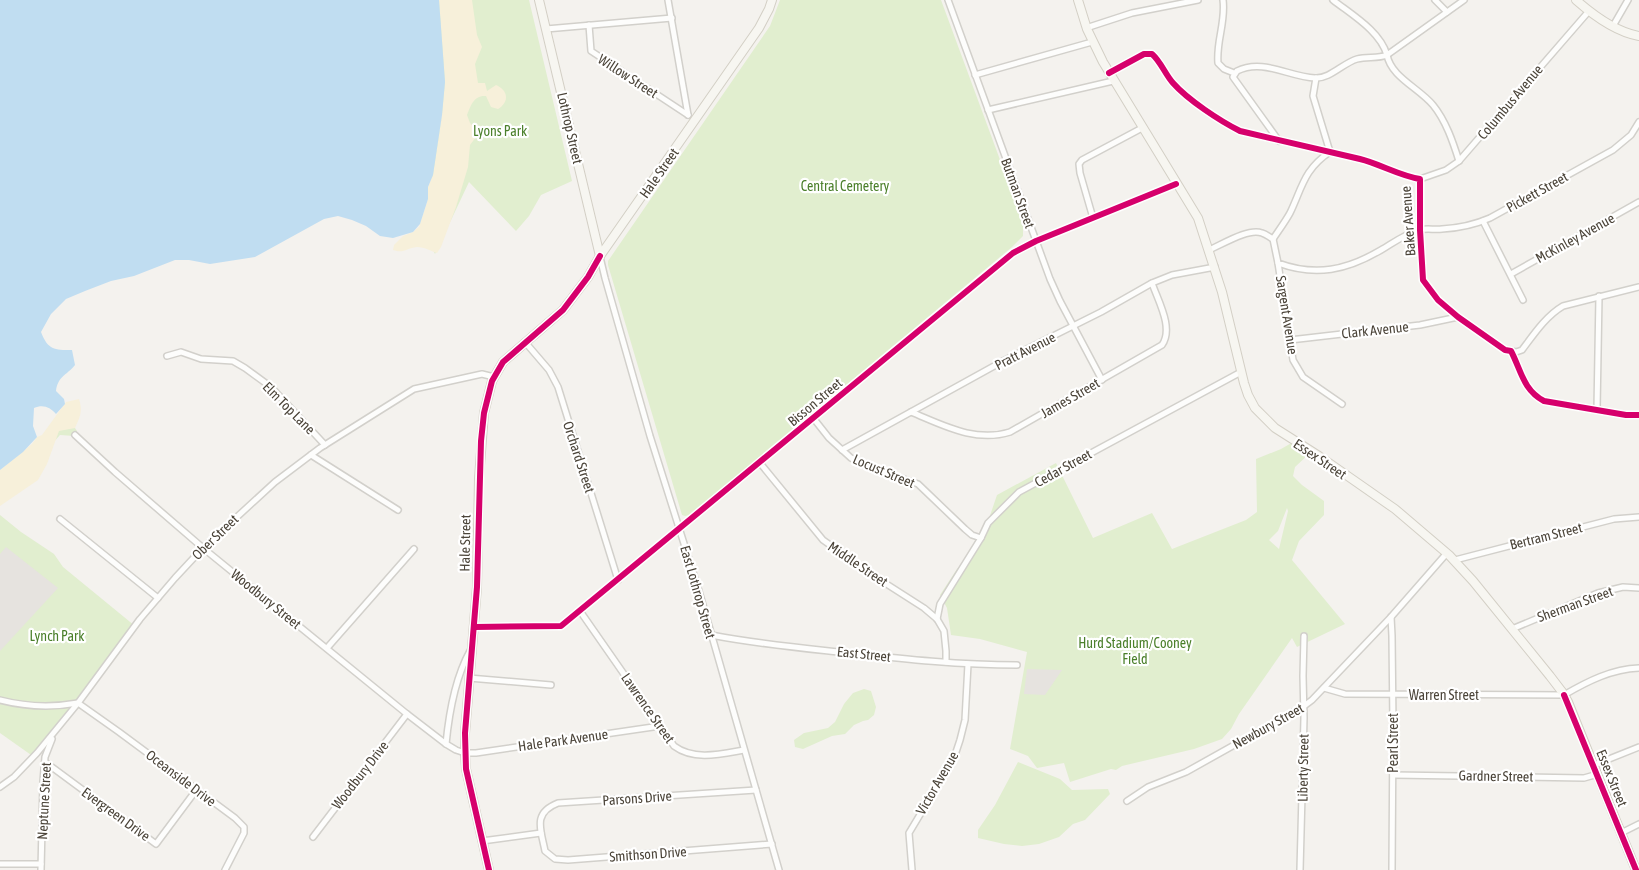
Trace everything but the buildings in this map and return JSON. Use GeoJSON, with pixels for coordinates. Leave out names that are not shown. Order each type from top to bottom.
{"type":"FeatureCollection","features":[{"type":"Feature","properties":{"kind":"main road","name":"Lothrop Street"},"geometry":{"type":"LineString","coordinates":[[539,0],[600,256]]}},
{"type":"Feature","properties":{"kind":"main road","name":"Hale Street"},"geometry":{"type":"LineString","coordinates":[[489,870],[466,769],[465,753],[474,627],[481,441],[484,412],[494,377],[503,362],[563,310],[588,277],[600,256],[695,122],[758,28],[772,0]]}},
{"type":"Feature","properties":{"kind":"main road","name":"Essex Street"},"geometry":{"type":"LineString","coordinates":[[1078,0],[1086,28],[1108,73],[1198,218],[1214,267],[1241,372],[1248,395],[1255,408],[1275,428],[1319,456],[1394,510],[1446,553],[1512,629],[1564,695],[1636,870]]}},
{"type":"Feature","properties":{"kind":"main road"},"geometry":{"type":"LineString","coordinates":[[1576,0],[1589,11],[1613,26],[1632,35],[1639,36]]}},
{"type":"Feature","properties":{"kind":"street"},"geometry":{"type":"LineString","coordinates":[[668,0],[688,115],[695,122]]}},
{"type":"Feature","properties":{"kind":"street","name":"Butman Street"},"geometry":{"type":"LineString","coordinates":[[948,0],[1036,241],[1060,301],[1102,380]]}},
{"type":"Feature","properties":{"kind":"street"},"geometry":{"type":"LineString","coordinates":[[1086,28],[1132,14],[1198,0]]}},
{"type":"Feature","properties":{"kind":"street"},"geometry":{"type":"LineString","coordinates":[[1222,0],[1224,13],[1217,52],[1218,63],[1224,69],[1234,73]]}},
{"type":"Feature","properties":{"kind":"street"},"geometry":{"type":"LineString","coordinates":[[1333,0],[1378,37],[1385,48],[1393,70],[1426,97],[1440,115],[1459,161]]}},
{"type":"Feature","properties":{"kind":"street"},"geometry":{"type":"LineString","coordinates":[[1435,0],[1447,12]]}},
{"type":"Feature","properties":{"kind":"street"},"geometry":{"type":"LineString","coordinates":[[1234,73],[1250,66],[1277,68],[1316,78],[1325,76],[1350,62],[1360,59],[1380,58],[1387,55],[1464,0]]}},
{"type":"Feature","properties":{"kind":"street"},"geometry":{"type":"LineString","coordinates":[[1613,26],[1628,0]]}},
{"type":"Feature","properties":{"kind":"street","name":"Columbus Avenue"},"geometry":{"type":"LineString","coordinates":[[1420,179],[1446,170],[1459,161],[1589,11]]}},
{"type":"Feature","properties":{"kind":"street"},"geometry":{"type":"LineString","coordinates":[[546,29],[672,18]]}},
{"type":"Feature","properties":{"kind":"street","name":"Willow Street"},"geometry":{"type":"LineString","coordinates":[[589,25],[591,52],[688,115]]}},
{"type":"Feature","properties":{"kind":"street"},"geometry":{"type":"LineString","coordinates":[[975,75],[1092,42]]}},
{"type":"Feature","properties":{"kind":"street","name":"Baker Avenue"},"geometry":{"type":"LineString","coordinates":[[1108,73],[1144,54],[1152,54],[1179,89],[1229,126],[1240,131],[1379,164],[1412,178],[1420,179],[1420,230],[1424,280],[1438,300],[1458,318],[1505,350],[1511,351]]}},
{"type":"Feature","properties":{"kind":"street"},"geometry":{"type":"LineString","coordinates":[[1234,73],[1233,77],[1280,141]]}},
{"type":"Feature","properties":{"kind":"street"},"geometry":{"type":"LineString","coordinates":[[1209,250],[1255,232],[1263,233],[1273,239],[1290,213],[1305,177],[1330,152],[1313,96],[1316,78]]}},
{"type":"Feature","properties":{"kind":"street"},"geometry":{"type":"LineString","coordinates":[[988,110],[1113,81]]}},
{"type":"Feature","properties":{"kind":"street","name":"Pickett Street"},"geometry":{"type":"LineString","coordinates":[[1420,230],[1463,228],[1475,225],[1613,150],[1631,135],[1639,122]]}},
{"type":"Feature","properties":{"kind":"street"},"geometry":{"type":"LineString","coordinates":[[1093,218],[1079,164],[1082,160],[1142,128]]}},
{"type":"Feature","properties":{"kind":"street","name":"Bisson Street"},"geometry":{"type":"LineString","coordinates":[[474,627],[555,628],[561,626],[760,464],[1013,253],[1036,241],[1176,184]]}},
{"type":"Feature","properties":{"kind":"street","name":"McKinley Avenue"},"geometry":{"type":"LineString","coordinates":[[1511,274],[1639,202]]}},
{"type":"Feature","properties":{"kind":"street"},"geometry":{"type":"LineString","coordinates":[[1483,221],[1523,300]]}},
{"type":"Feature","properties":{"kind":"street"},"geometry":{"type":"LineString","coordinates":[[1278,263],[1298,270],[1341,268],[1358,262],[1404,236],[1420,230]]}},
{"type":"Feature","properties":{"kind":"street","name":"Sargent Avenue"},"geometry":{"type":"LineString","coordinates":[[1273,239],[1294,360],[1303,377],[1342,404]]}},
{"type":"Feature","properties":{"kind":"street","name":"East Lothrop Street"},"geometry":{"type":"LineString","coordinates":[[600,256],[650,436],[680,529],[779,870]]}},
{"type":"Feature","properties":{"kind":"street","name":"Pratt Avenue"},"geometry":{"type":"LineString","coordinates":[[842,450],[1005,360],[1152,283],[1172,275],[1214,267]]}},
{"type":"Feature","properties":{"kind":"street","name":"James Street"},"geometry":{"type":"LineString","coordinates":[[911,412],[977,436],[998,436],[1010,432],[1162,345],[1166,339],[1167,328],[1152,283]]}},
{"type":"Feature","properties":{"kind":"street"},"geometry":{"type":"LineString","coordinates":[[1511,351],[1522,350],[1544,322],[1563,306],[1639,287]]}},
{"type":"Feature","properties":{"kind":"street"},"geometry":{"type":"LineString","coordinates":[[1597,409],[1599,296]]}},
{"type":"Feature","properties":{"kind":"street","name":"Clark Avenue"},"geometry":{"type":"LineString","coordinates":[[1290,340],[1420,325],[1458,318]]}},
{"type":"Feature","properties":{"kind":"street","name":"Orchard Street"},"geometry":{"type":"LineString","coordinates":[[525,342],[549,370],[558,387],[618,580]]}},
{"type":"Feature","properties":{"kind":"street"},"geometry":{"type":"LineString","coordinates":[[1511,351],[1528,389],[1534,396],[1544,401],[1639,415]]}},
{"type":"Feature","properties":{"kind":"street","name":"Elm Top Lane"},"geometry":{"type":"LineString","coordinates":[[167,356],[181,352],[201,359],[233,361],[246,368],[271,387],[325,445]]}},
{"type":"Feature","properties":{"kind":"street","name":"Cedar Street"},"geometry":{"type":"LineString","coordinates":[[937,619],[940,604],[981,538],[988,523],[1019,492],[1241,372]]}},
{"type":"Feature","properties":{"kind":"street","name":"Ober Street"},"geometry":{"type":"LineString","coordinates":[[0,787],[24,768],[78,703],[140,619],[158,598],[204,548],[262,494],[325,445],[414,389],[482,374],[494,377]]}},
{"type":"Feature","properties":{"kind":"street","name":"Locust Street"},"geometry":{"type":"LineString","coordinates":[[814,419],[829,438],[851,458],[862,464],[918,484],[965,529],[972,535],[981,538]]}},
{"type":"Feature","properties":{"kind":"street","name":"Woodbury Street"},"geometry":{"type":"LineString","coordinates":[[75,435],[204,548],[446,744],[465,753]]}},
{"type":"Feature","properties":{"kind":"street"},"geometry":{"type":"LineString","coordinates":[[311,455],[398,510]]}},
{"type":"Feature","properties":{"kind":"street","name":"Middle Street"},"geometry":{"type":"LineString","coordinates":[[760,464],[823,540],[924,608],[937,619]]}},
{"type":"Feature","properties":{"kind":"street","name":"Bertram Street"},"geometry":{"type":"LineString","coordinates":[[1454,560],[1614,519],[1639,517]]}},
{"type":"Feature","properties":{"kind":"street"},"geometry":{"type":"LineString","coordinates":[[60,519],[158,598]]}},
{"type":"Feature","properties":{"kind":"street"},"geometry":{"type":"LineString","coordinates":[[327,648],[414,549]]}},
{"type":"Feature","properties":{"kind":"street","name":"Newbury Street"},"geometry":{"type":"LineString","coordinates":[[1126,801],[1148,787],[1186,772],[1304,706],[1324,688],[1391,617],[1446,553]]}},
{"type":"Feature","properties":{"kind":"street","name":"Sherman Street"},"geometry":{"type":"LineString","coordinates":[[1512,629],[1598,593],[1623,587],[1639,588]]}},
{"type":"Feature","properties":{"kind":"street","name":"Lawrence Street"},"geometry":{"type":"LineString","coordinates":[[580,611],[674,746],[689,755],[718,754],[744,750]]}},
{"type":"Feature","properties":{"kind":"street","name":"Pearl Street"},"geometry":{"type":"LineString","coordinates":[[1391,617],[1393,695],[1392,870]]}},
{"type":"Feature","properties":{"kind":"street"},"geometry":{"type":"LineString","coordinates":[[937,619],[944,631],[946,662]]}},
{"type":"Feature","properties":{"kind":"street","name":"East Street"},"geometry":{"type":"LineString","coordinates":[[711,635],[748,642],[968,664],[1017,666]]}},
{"type":"Feature","properties":{"kind":"street","name":"Liberty Street"},"geometry":{"type":"LineString","coordinates":[[1300,870],[1304,636]]}},
{"type":"Feature","properties":{"kind":"street","name":"Hale Street"},"geometry":{"type":"LineString","coordinates":[[446,744],[462,665],[472,649]]}},
{"type":"Feature","properties":{"kind":"street","name":"Victor Avenue"},"geometry":{"type":"LineString","coordinates":[[912,870],[909,833],[954,758],[965,720],[968,664]]}},
{"type":"Feature","properties":{"kind":"street"},"geometry":{"type":"LineString","coordinates":[[1564,695],[1601,676],[1620,670],[1639,668]]}},
{"type":"Feature","properties":{"kind":"street"},"geometry":{"type":"LineString","coordinates":[[469,678],[551,685]]}},
{"type":"Feature","properties":{"kind":"street","name":"Warren Street"},"geometry":{"type":"LineString","coordinates":[[1324,688],[1345,694],[1564,695]]}},
{"type":"Feature","properties":{"kind":"street"},"geometry":{"type":"LineString","coordinates":[[0,700],[27,706],[60,706],[78,703]]}},
{"type":"Feature","properties":{"kind":"street","name":"Oceanside Drive"},"geometry":{"type":"LineString","coordinates":[[78,703],[235,818],[244,827],[244,833],[225,870]]}},
{"type":"Feature","properties":{"kind":"street","name":"Woodbury Drive"},"geometry":{"type":"LineString","coordinates":[[313,837],[408,714]]}},
{"type":"Feature","properties":{"kind":"street","name":"Hale Park Avenue"},"geometry":{"type":"LineString","coordinates":[[465,753],[660,726]]}},
{"type":"Feature","properties":{"kind":"street","name":"Neptune Street"},"geometry":{"type":"LineString","coordinates":[[41,867],[45,762],[53,733]]}},
{"type":"Feature","properties":{"kind":"street"},"geometry":{"type":"LineString","coordinates":[[1594,765],[1639,747]]}},
{"type":"Feature","properties":{"kind":"street","name":"Evergreen Drive"},"geometry":{"type":"LineString","coordinates":[[45,762],[156,844],[197,790]]}},
{"type":"Feature","properties":{"kind":"street","name":"Gardner Street"},"geometry":{"type":"LineString","coordinates":[[1393,774],[1584,778],[1598,774]]}},
{"type":"Feature","properties":{"kind":"street","name":"Parsons Drive"},"geometry":{"type":"LineString","coordinates":[[541,833],[540,819],[542,813],[547,807],[558,803],[756,790]]}},
{"type":"Feature","properties":{"kind":"street"},"geometry":{"type":"LineString","coordinates":[[1621,832],[1639,824]]}},
{"type":"Feature","properties":{"kind":"street"},"geometry":{"type":"LineString","coordinates":[[482,841],[541,833]]}},
{"type":"Feature","properties":{"kind":"street","name":"Smithson Drive"},"geometry":{"type":"LineString","coordinates":[[541,833],[546,852],[555,859],[568,860],[772,844]]}},
{"type":"Feature","properties":{"kind":"street"},"geometry":{"type":"LineString","coordinates":[[0,864],[41,867]]}},
{"type":"Feature","properties":{"kind":"green space","name":"Lyons Park"},"geometry":{"type":"Polygon","coordinates":[[[439,0],[529,0],[572,181],[541,195],[529,216],[516,231],[469,182],[435,254],[423,231],[442,115],[439,0]]]}},
{"type":"Feature","properties":{"kind":"green space","name":"Central Cemetery"},"geometry":{"type":"Polygon","coordinates":[[[780,0],[941,0],[1023,222],[1023,236],[690,515],[685,516],[682,515],[608,261],[770,26],[780,0]]]}},
{"type":"Feature","properties":{"kind":"green space"},"geometry":{"type":"Polygon","coordinates":[[[71,422],[77,431],[74,436],[60,435],[51,445],[55,430],[71,422]]]}},
{"type":"Feature","properties":{"kind":"green space","name":"Hurd Stadium/Cooney Field"},"geometry":{"type":"Polygon","coordinates":[[[1295,441],[1310,453],[1295,467],[1293,476],[1324,501],[1324,515],[1299,541],[1292,560],[1345,624],[1297,647],[1292,638],[1239,714],[1231,729],[1222,739],[1194,749],[1122,766],[1116,770],[1111,769],[1070,782],[1064,763],[1037,768],[1028,756],[1010,749],[1027,652],[980,639],[951,635],[947,608],[940,595],[957,569],[980,545],[997,495],[1056,463],[1093,538],[1152,513],[1172,549],[1246,520],[1257,512],[1256,459],[1295,441]],[[1287,508],[1278,531],[1269,540],[1279,549],[1288,511],[1287,508]]]}},
{"type":"Feature","properties":{"kind":"green space","name":"Lynch Park"},"geometry":{"type":"Polygon","coordinates":[[[0,515],[54,554],[63,567],[135,626],[34,757],[0,733],[0,515]]]}},
{"type":"Feature","properties":{"kind":"green space"},"geometry":{"type":"Polygon","coordinates":[[[864,689],[871,691],[876,707],[874,715],[868,720],[854,725],[845,734],[832,736],[803,749],[795,747],[794,740],[804,733],[828,728],[835,722],[844,704],[853,693],[864,689]]]}},
{"type":"Feature","properties":{"kind":"green space"},"geometry":{"type":"Polygon","coordinates":[[[1018,762],[1060,779],[1072,790],[1108,789],[1110,794],[1085,820],[1073,824],[1059,837],[1039,844],[1022,846],[978,838],[978,830],[995,805],[1018,762]]]}},
{"type":"Feature","properties":{"kind":"sand"},"geometry":{"type":"Polygon","coordinates":[[[439,0],[472,0],[477,35],[482,47],[475,64],[478,83],[485,83],[487,91],[496,85],[500,87],[505,93],[506,100],[498,109],[491,107],[486,96],[482,96],[474,101],[470,108],[467,115],[470,123],[479,133],[470,145],[468,167],[456,207],[437,253],[417,247],[397,251],[393,250],[394,245],[403,236],[419,227],[428,199],[428,187],[433,175],[445,82],[439,0]]]}},
{"type":"Feature","properties":{"kind":"sand"},"geometry":{"type":"Polygon","coordinates":[[[79,399],[81,407],[75,428],[59,431],[47,464],[38,480],[0,506],[0,470],[32,444],[37,437],[42,435],[66,402],[79,399]]]}},
{"type":"Feature","properties":{"kind":"shaded area"},"geometry":{"type":"Polygon","coordinates":[[[6,547],[58,588],[0,651],[0,554],[6,547]]]}},
{"type":"Feature","properties":{"kind":"shaded area"},"geometry":{"type":"Polygon","coordinates":[[[1027,669],[1062,670],[1045,695],[1024,694],[1027,669]]]}},
{"type":"Feature","properties":{"kind":"water"},"geometry":{"type":"Polygon","coordinates":[[[0,0],[439,0],[445,82],[433,175],[428,187],[428,199],[420,224],[413,232],[393,238],[380,236],[366,226],[338,216],[324,219],[255,257],[210,264],[189,260],[175,260],[134,276],[111,281],[66,299],[51,314],[41,332],[46,342],[52,348],[72,350],[75,365],[61,379],[56,391],[64,399],[65,404],[56,414],[46,407],[34,408],[33,426],[37,437],[23,452],[0,470],[0,0]]]}},
{"type":"Feature","properties":{"kind":"cycle path"},"geometry":{"type":"LineString","coordinates":[[1109,73],[1144,54],[1152,54],[1173,83],[1187,96],[1214,116],[1240,131],[1360,159],[1420,179],[1420,230],[1423,280],[1438,300],[1458,317],[1505,350],[1511,351],[1523,379],[1531,391],[1544,401],[1626,415],[1639,415]]}},
{"type":"Feature","properties":{"kind":"cycle path"},"geometry":{"type":"LineString","coordinates":[[474,627],[561,626],[1013,253],[1036,241],[1176,184]]}},
{"type":"Feature","properties":{"kind":"cycle path"},"geometry":{"type":"LineString","coordinates":[[489,870],[466,769],[465,733],[477,587],[481,441],[484,413],[492,381],[503,362],[563,310],[588,277],[600,256]]}},
{"type":"Feature","properties":{"kind":"cycle path"},"geometry":{"type":"LineString","coordinates":[[1564,695],[1636,870]]}}]}
